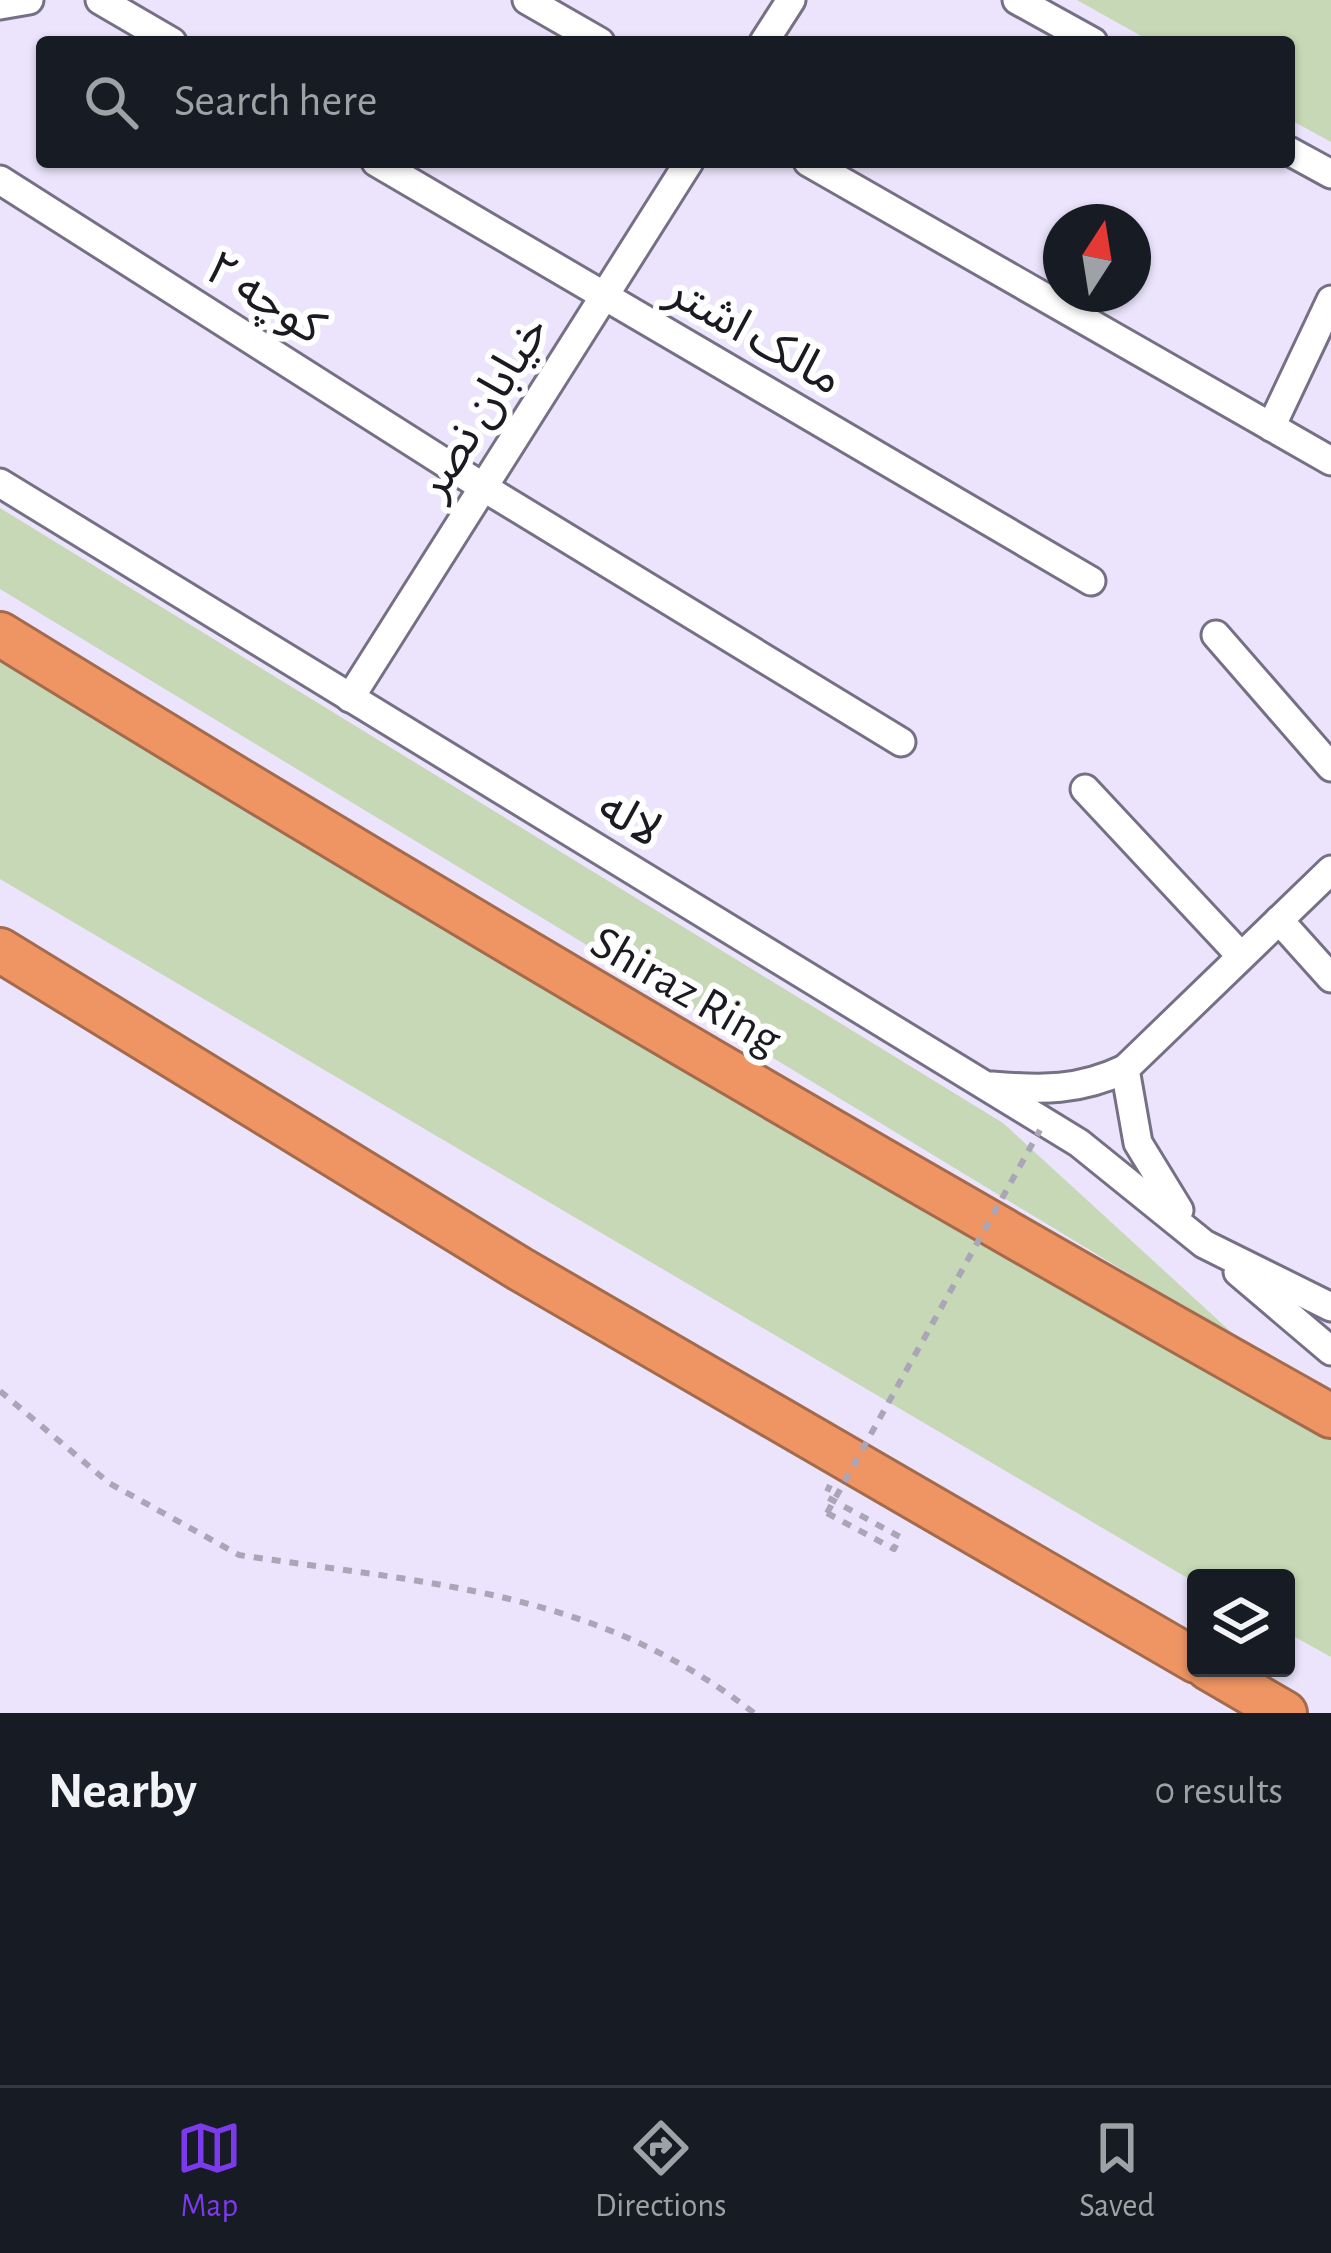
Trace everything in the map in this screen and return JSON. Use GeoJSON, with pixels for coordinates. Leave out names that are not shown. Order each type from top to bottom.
{"type":"FeatureCollection","features":[{"type":"Feature","properties":{"kind":"highway","name":"Shiraz Ring"},"geometry":{"type":"LineString","coordinates":[[0,634],[403,882],[1331,1417]]}},
{"type":"Feature","properties":{"kind":"highway"},"geometry":{"type":"LineString","coordinates":[[0,950],[520,1269],[1187,1656]]}},
{"type":"Feature","properties":{"kind":"highway"},"geometry":{"type":"LineString","coordinates":[[1223,1677],[1285,1713]]}},
{"type":"Feature","properties":{"kind":"street"},"geometry":{"type":"LineString","coordinates":[[0,4],[29,0]]}},
{"type":"Feature","properties":{"kind":"street"},"geometry":{"type":"LineString","coordinates":[[100,0],[162,36]]}},
{"type":"Feature","properties":{"kind":"street"},"geometry":{"type":"LineString","coordinates":[[527,0],[590,36]]}},
{"type":"Feature","properties":{"kind":"street"},"geometry":{"type":"LineString","coordinates":[[768,36],[791,0]]}},
{"type":"Feature","properties":{"kind":"street"},"geometry":{"type":"LineString","coordinates":[[1017,0],[1082,36]]}},
{"type":"Feature","properties":{"kind":"street"},"geometry":{"type":"LineString","coordinates":[[1295,154],[1331,174]]}},
{"type":"Feature","properties":{"kind":"street","name":"مالک اشتر"},"geometry":{"type":"LineString","coordinates":[[386,168],[1091,581]]}},
{"type":"Feature","properties":{"kind":"street","name":"خیابان نصر"},"geometry":{"type":"LineString","coordinates":[[350,698],[684,168]]}},
{"type":"Feature","properties":{"kind":"street"},"geometry":{"type":"LineString","coordinates":[[818,168],[1331,461]]}},
{"type":"Feature","properties":{"kind":"street","name":"کوچه ۲"},"geometry":{"type":"LineString","coordinates":[[0,180],[483,487],[901,742]]}},
{"type":"Feature","properties":{"kind":"street"},"geometry":{"type":"LineString","coordinates":[[1271,428],[1331,300]]}},
{"type":"Feature","properties":{"kind":"street","name":"لاله"},"geometry":{"type":"LineString","coordinates":[[0,483],[1078,1143],[1204,1244]]}},
{"type":"Feature","properties":{"kind":"street"},"geometry":{"type":"LineString","coordinates":[[1216,635],[1331,767]]}},
{"type":"Feature","properties":{"kind":"street"},"geometry":{"type":"LineString","coordinates":[[1085,789],[1241,956]]}},
{"type":"Feature","properties":{"kind":"street"},"geometry":{"type":"LineString","coordinates":[[983,1085],[1052,1090],[1091,1086],[1125,1069],[1331,870]]}},
{"type":"Feature","properties":{"kind":"street"},"geometry":{"type":"LineString","coordinates":[[1279,920],[1331,978]]}},
{"type":"Feature","properties":{"kind":"street"},"geometry":{"type":"LineString","coordinates":[[1125,1069],[1138,1143],[1204,1244],[1331,1351]]}},
{"type":"Feature","properties":{"kind":"street"},"geometry":{"type":"LineString","coordinates":[[1204,1244],[1331,1307]]}},
{"type":"Feature","properties":{"kind":"path"},"geometry":{"type":"LineString","coordinates":[[825,1496],[900,1537],[894,1550],[827,1513],[1040,1130]]}},
{"type":"Feature","properties":{"kind":"path"},"geometry":{"type":"LineString","coordinates":[[0,1391],[109,1483],[213,1544],[239,1555],[463,1588],[546,1607],[651,1644],[695,1668],[754,1713]]}},
{"type":"Feature","properties":{"kind":"green space"},"geometry":{"type":"Polygon","coordinates":[[[1077,0],[1331,0],[1331,142],[1295,122],[1295,36],[1141,36],[1077,0]]]}},
{"type":"Feature","properties":{"kind":"green space"},"geometry":{"type":"Polygon","coordinates":[[[0,508],[1003,1123],[1243,1343],[0,589],[0,508]]]}},
{"type":"Feature","properties":{"kind":"green space"},"geometry":{"type":"Polygon","coordinates":[[[0,654],[1331,1436],[1331,1657],[1295,1637],[1295,1569],[1187,1569],[1187,1578],[0,879],[0,654]]]}}]}
